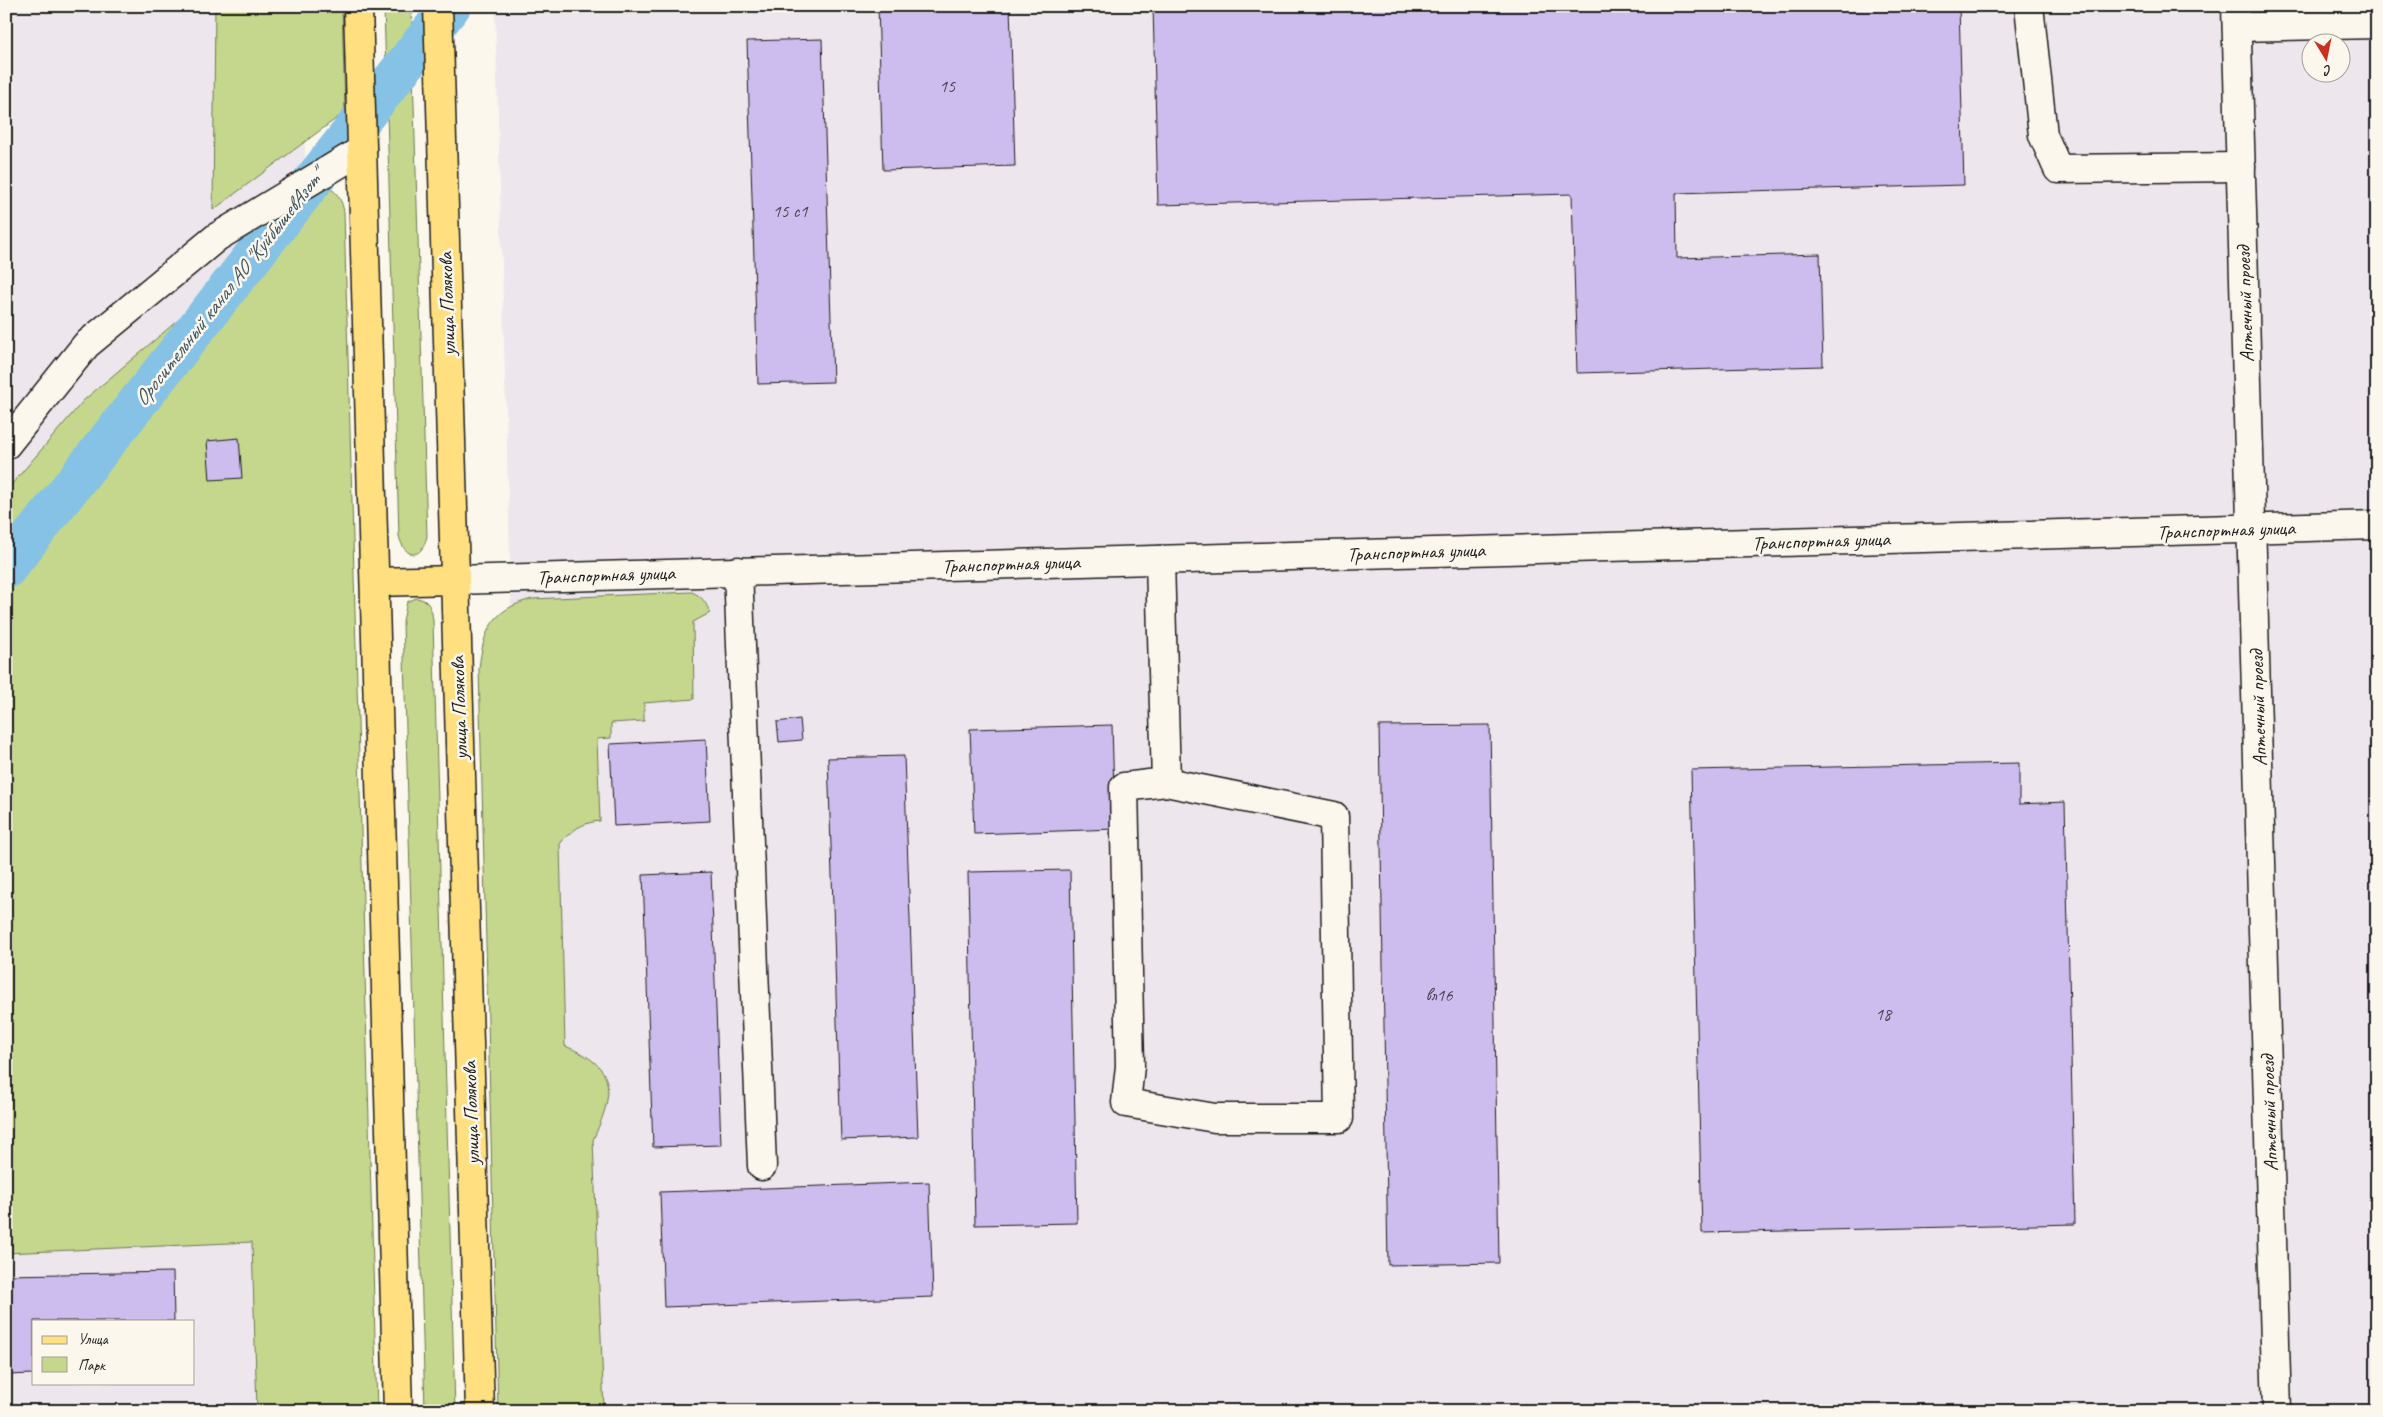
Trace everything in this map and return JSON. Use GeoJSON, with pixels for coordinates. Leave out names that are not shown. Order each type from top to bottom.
{"type":"FeatureCollection","features":[{"type":"Feature","properties":{"kind":"main road"},"geometry":{"type":"LineString","coordinates":[[358,6],[398,1411]]}},
{"type":"Feature","properties":{"kind":"main road","name":"улица Полякова"},"geometry":{"type":"LineString","coordinates":[[438,6],[480,1411]]}},
{"type":"Feature","properties":{"kind":"main road"},"geometry":{"type":"LineString","coordinates":[[375,582],[455,580]]}},
{"type":"Feature","properties":{"kind":"street"},"geometry":{"type":"LineString","coordinates":[[2029,6],[2043,135],[2058,169],[2241,167]]}},
{"type":"Feature","properties":{"kind":"street"},"geometry":{"type":"LineString","coordinates":[[2236,17],[2377,24]]}},
{"type":"Feature","properties":{"kind":"street","name":"Аптечный проезд"},"geometry":{"type":"LineString","coordinates":[[2236,17],[2253,529],[2277,1411]]}},
{"type":"Feature","properties":{"kind":"street"},"geometry":{"type":"LineString","coordinates":[[6,445],[86,345],[218,237],[362,150]]}},
{"type":"Feature","properties":{"kind":"street","name":"Транспортная улица"},"geometry":{"type":"LineString","coordinates":[[455,580],[2377,525]]}},
{"type":"Feature","properties":{"kind":"street"},"geometry":{"type":"LineString","coordinates":[[1160,560],[1166,782]]}},
{"type":"Feature","properties":{"kind":"street"},"geometry":{"type":"LineString","coordinates":[[738,571],[762,1166]]}},
{"type":"Feature","properties":{"kind":"street"},"geometry":{"type":"LineString","coordinates":[[1166,782],[1334,816],[1339,1118],[1215,1118],[1126,1103],[1130,1066],[1124,787],[1166,782]]}},
{"type":"Feature","properties":{"kind":"shaded area"},"geometry":{"type":"Polygon","coordinates":[[[6,6],[302,6],[331,1411],[6,1411],[6,6]]]}},
{"type":"Feature","properties":{"kind":"shaded area"},"geometry":{"type":"Polygon","coordinates":[[[495,6],[2377,6],[2377,1411],[533,1411],[495,6]]]}},
{"type":"Feature","properties":{"kind":"green space"},"geometry":{"type":"Polygon","coordinates":[[[215,6],[342,6],[345,112],[213,210],[215,6]]]}},
{"type":"Feature","properties":{"kind":"green space"},"geometry":{"type":"Polygon","coordinates":[[[384,6],[411,6],[427,536],[421,550],[413,554],[405,550],[399,536],[384,6]]]}},
{"type":"Feature","properties":{"kind":"green space"},"geometry":{"type":"Polygon","coordinates":[[[314,185],[326,186],[335,192],[341,200],[344,212],[377,1411],[257,1411],[252,1242],[6,1253],[6,491],[84,400],[250,259],[249,237],[314,185]]]}},
{"type":"Feature","properties":{"kind":"green space"},"geometry":{"type":"Polygon","coordinates":[[[692,592],[704,601],[710,613],[693,622],[694,699],[644,703],[644,721],[611,723],[611,738],[597,739],[600,821],[588,823],[577,828],[560,844],[565,1046],[583,1054],[595,1063],[603,1073],[607,1083],[608,1095],[593,1140],[604,1411],[498,1411],[479,669],[483,643],[492,624],[499,616],[518,603],[532,599],[692,592]]]}},
{"type":"Feature","properties":{"kind":"green space"},"geometry":{"type":"Polygon","coordinates":[[[416,598],[424,600],[429,605],[433,621],[455,1411],[425,1411],[403,621],[407,602],[416,598]]]}},
{"type":"Feature","properties":{"kind":"building"},"geometry":{"type":"Polygon","coordinates":[[[878,6],[1010,6],[1015,166],[883,170],[878,6]]]}},
{"type":"Feature","properties":{"kind":"building"},"geometry":{"type":"Polygon","coordinates":[[[1153,6],[1959,6],[1964,185],[1676,193],[1677,258],[1820,254],[1823,366],[1577,373],[1572,194],[1158,205],[1153,6]]]}},
{"type":"Feature","properties":{"kind":"building"},"geometry":{"type":"Polygon","coordinates":[[[822,39],[833,382],[758,384],[747,41],[822,39]]]}},
{"type":"Feature","properties":{"kind":"building"},"geometry":{"type":"Polygon","coordinates":[[[239,438],[242,478],[210,480],[207,441],[239,438]]]}},
{"type":"Feature","properties":{"kind":"building"},"geometry":{"type":"Polygon","coordinates":[[[800,719],[802,740],[779,742],[777,722],[800,719]]]}},
{"type":"Feature","properties":{"kind":"building"},"geometry":{"type":"Polygon","coordinates":[[[1112,725],[1115,829],[974,834],[970,729],[1112,725]]]}},
{"type":"Feature","properties":{"kind":"building"},"geometry":{"type":"Polygon","coordinates":[[[1490,725],[1499,1263],[1388,1265],[1379,726],[1490,725]]]}},
{"type":"Feature","properties":{"kind":"building"},"geometry":{"type":"Polygon","coordinates":[[[706,739],[710,821],[614,826],[610,744],[706,739]]]}},
{"type":"Feature","properties":{"kind":"building"},"geometry":{"type":"Polygon","coordinates":[[[904,756],[918,1137],[841,1140],[828,758],[904,756]]]}},
{"type":"Feature","properties":{"kind":"building"},"geometry":{"type":"Polygon","coordinates":[[[2019,763],[2019,804],[2065,802],[2075,1224],[1702,1233],[1691,770],[2019,763]]]}},
{"type":"Feature","properties":{"kind":"building"},"geometry":{"type":"Polygon","coordinates":[[[1070,870],[1077,1223],[975,1225],[968,872],[1070,870]]]}},
{"type":"Feature","properties":{"kind":"building"},"geometry":{"type":"Polygon","coordinates":[[[711,872],[721,1145],[653,1147],[643,875],[711,872]]]}},
{"type":"Feature","properties":{"kind":"building"},"geometry":{"type":"Polygon","coordinates":[[[929,1182],[933,1297],[664,1307],[660,1192],[929,1182]]]}},
{"type":"Feature","properties":{"kind":"building"},"geometry":{"type":"Polygon","coordinates":[[[173,1272],[174,1320],[32,1320],[32,1374],[6,1375],[6,1275],[173,1272]]]}},
{"type":"Feature","properties":{"kind":"waterway","name":"Оросительный канал АО \"КуйбышевАзот\""},"geometry":{"type":"LineString","coordinates":[[6,569],[451,6]]}}]}
